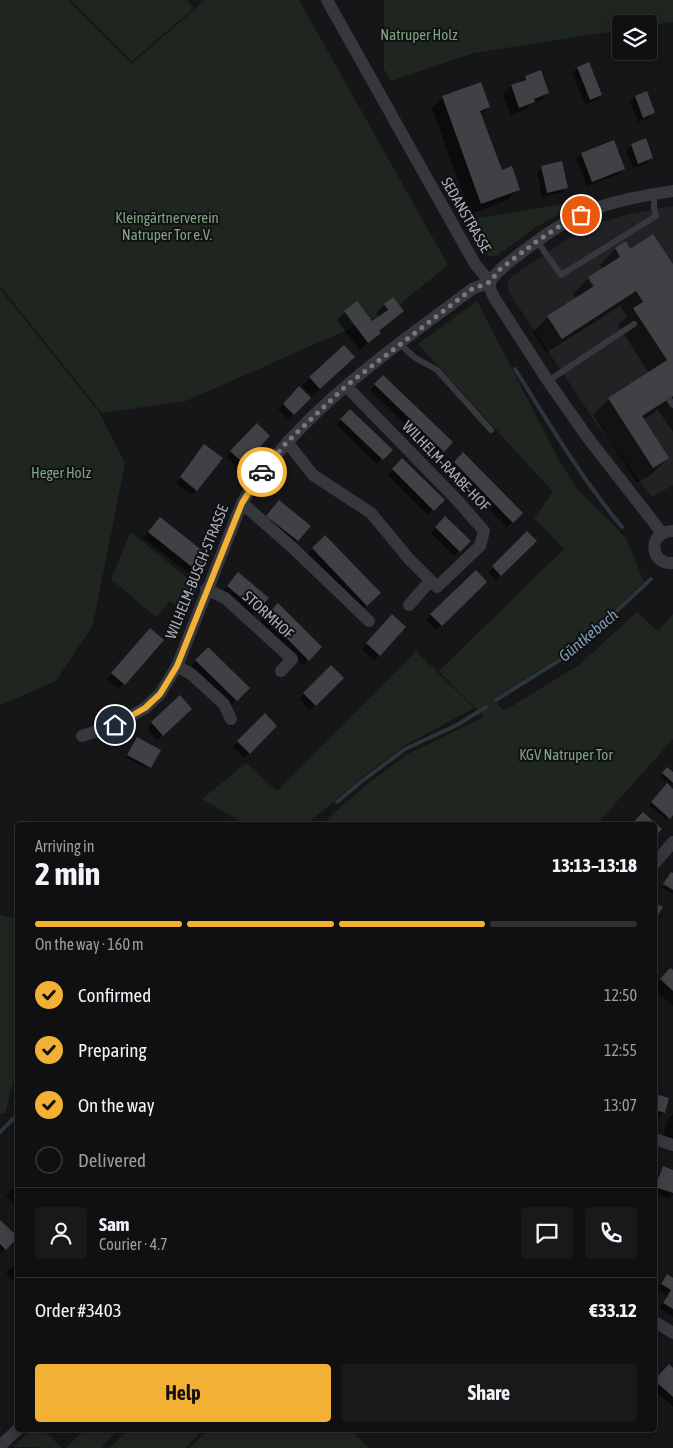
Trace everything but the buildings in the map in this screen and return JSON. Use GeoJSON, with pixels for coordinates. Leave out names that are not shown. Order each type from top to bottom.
{"type":"FeatureCollection","features":[{"type":"Feature","properties":{"kind":"street","name":"SEDANSTRASSE"},"geometry":{"type":"LineString","coordinates":[[327,0],[475,264],[490,282],[490,289],[495,299],[548,381],[588,438],[667,532],[656,538],[654,551],[658,558],[664,562],[673,563]]}},
{"type":"Feature","properties":{"kind":"street"},"geometry":{"type":"LineString","coordinates":[[490,282],[499,270],[566,222],[596,208],[623,200],[673,191]]}},
{"type":"Feature","properties":{"kind":"street","name":"WILHELM-BUSCH-STRASSE"},"geometry":{"type":"LineString","coordinates":[[82,736],[115,725],[145,708],[160,694],[177,666],[206,589],[242,503],[256,480],[287,442],[346,386],[472,289],[490,282]]}},
{"type":"Feature","properties":{"kind":"street","name":"WILHELM-RAABE-HOF"},"geometry":{"type":"LineString","coordinates":[[346,386],[458,501],[484,531],[480,546],[437,587],[430,581]]}},
{"type":"Feature","properties":{"kind":"street"},"geometry":{"type":"LineString","coordinates":[[287,442],[313,475],[371,513],[430,581],[409,605]]}},
{"type":"Feature","properties":{"kind":"street"},"geometry":{"type":"LineString","coordinates":[[242,503],[294,549],[369,621]]}},
{"type":"Feature","properties":{"kind":"street","name":"STORMHOF"},"geometry":{"type":"LineString","coordinates":[[206,589],[225,598],[292,659],[281,671]]}},
{"type":"Feature","properties":{"kind":"street"},"geometry":{"type":"LineString","coordinates":[[177,666],[191,674],[224,704],[231,719]]}},
{"type":"Feature","properties":{"kind":"street"},"geometry":{"type":"LineString","coordinates":[[657,861],[673,842]]}},
{"type":"Feature","properties":{"kind":"street"},"geometry":{"type":"LineString","coordinates":[[657,1140],[673,1144]]}},
{"type":"Feature","properties":{"kind":"street"},"geometry":{"type":"LineString","coordinates":[[657,1323],[673,1333]]}},
{"type":"Feature","properties":{"kind":"street"},"geometry":{"type":"LineString","coordinates":[[0,1446],[15,1432]]}},
{"type":"Feature","properties":{"kind":"lane"},"geometry":{"type":"LineString","coordinates":[[537,241],[561,275],[656,216],[654,194]]}},
{"type":"Feature","properties":{"kind":"lane"},"geometry":{"type":"LineString","coordinates":[[548,381],[634,324]]}},
{"type":"Feature","properties":{"kind":"lane"},"geometry":{"type":"LineString","coordinates":[[400,344],[414,357],[437,370],[491,430]]}},
{"type":"Feature","properties":{"kind":"lane"},"geometry":{"type":"LineString","coordinates":[[669,399],[673,405]]}},
{"type":"Feature","properties":{"kind":"shaded area"},"geometry":{"type":"Polygon","coordinates":[[[673,206],[673,485],[652,497],[596,423],[510,294],[507,284],[511,277],[573,235],[605,221],[629,214],[673,206]]]}},
{"type":"Feature","properties":{"kind":"green space","name":"Kleingärtnerverein Natruper Tor e.V."},"geometry":{"type":"Polygon","coordinates":[[[0,0],[68,0],[132,64],[205,0],[299,0],[448,265],[394,309],[186,401],[102,413],[0,286],[0,0]]]}},
{"type":"Feature","properties":{"kind":"green space"},"geometry":{"type":"Polygon","coordinates":[[[71,0],[187,0],[194,8],[132,61],[71,0]]]}},
{"type":"Feature","properties":{"kind":"green space","name":"Natruper Holz"},"geometry":{"type":"Polygon","coordinates":[[[384,0],[673,0],[673,22],[657,25],[657,15],[612,15],[612,31],[474,53],[391,81],[384,69],[384,0]]]}},
{"type":"Feature","properties":{"kind":"green space"},"geometry":{"type":"Polygon","coordinates":[[[575,202],[576,205],[534,228],[498,255],[492,257],[483,253],[465,220],[575,202]]]}},
{"type":"Feature","properties":{"kind":"green space","name":"Heger Holz"},"geometry":{"type":"Polygon","coordinates":[[[0,289],[99,412],[125,463],[93,625],[56,681],[0,705],[0,289]]]}},
{"type":"Feature","properties":{"kind":"green space","name":"KGV Natruper Tor"},"geometry":{"type":"Polygon","coordinates":[[[477,301],[560,462],[578,490],[626,538],[644,582],[569,651],[493,699],[504,711],[579,665],[637,612],[658,631],[673,614],[673,739],[599,822],[330,822],[327,819],[366,785],[408,754],[484,717],[439,671],[564,549],[534,518],[553,492],[418,344],[477,301]]]}},
{"type":"Feature","properties":{"kind":"green space"},"geometry":{"type":"Polygon","coordinates":[[[131,532],[198,587],[187,615],[170,601],[156,617],[111,579],[131,532]]]}},
{"type":"Feature","properties":{"kind":"green space"},"geometry":{"type":"Polygon","coordinates":[[[416,651],[474,708],[404,746],[362,777],[310,822],[241,822],[202,799],[246,763],[277,791],[416,651]]]}},
{"type":"Feature","properties":{"kind":"green space"},"geometry":{"type":"Polygon","coordinates":[[[0,915],[15,918],[15,1076],[5,1114],[0,1113],[0,915]]]}},
{"type":"Feature","properties":{"kind":"green space"},"geometry":{"type":"Polygon","coordinates":[[[29,1432],[45,1432],[62,1448],[13,1447],[29,1432]]]}},
{"type":"Feature","properties":{"kind":"green space"},"geometry":{"type":"Polygon","coordinates":[[[82,1432],[116,1432],[101,1448],[66,1448],[82,1432]]]}},
{"type":"Feature","properties":{"kind":"green space"},"geometry":{"type":"Polygon","coordinates":[[[126,1432],[201,1432],[185,1448],[109,1448],[126,1432]]]}},
{"type":"Feature","properties":{"kind":"green space"},"geometry":{"type":"Polygon","coordinates":[[[206,1432],[353,1432],[369,1448],[189,1448],[206,1432]]]}},
{"type":"Feature","properties":{"kind":"waterway"},"geometry":{"type":"LineString","coordinates":[[515,369],[579,470],[622,527]]}},
{"type":"Feature","properties":{"kind":"waterway","name":"Güntkebach"},"geometry":{"type":"LineString","coordinates":[[496,700],[571,653],[651,579]]}},
{"type":"Feature","properties":{"kind":"waterway","name":"Güntkebach"},"geometry":{"type":"LineString","coordinates":[[337,802],[405,749],[457,725],[486,707]]}},
{"type":"Feature","properties":{"kind":"waterway","name":"Güntkebach"},"geometry":{"type":"LineString","coordinates":[[0,1132],[15,1117]]}},
{"type":"Feature","properties":{"kind":"way so far"},"geometry":{"type":"LineString","coordinates":[[262,472],[287,442],[346,386],[472,289],[490,282],[499,270],[537,241],[566,222],[581,215]]}},
{"type":"Feature","properties":{"kind":"route"},"geometry":{"type":"LineString","coordinates":[[115,725],[145,708],[160,694],[177,666],[206,589],[242,503],[262,472]]}}]}
